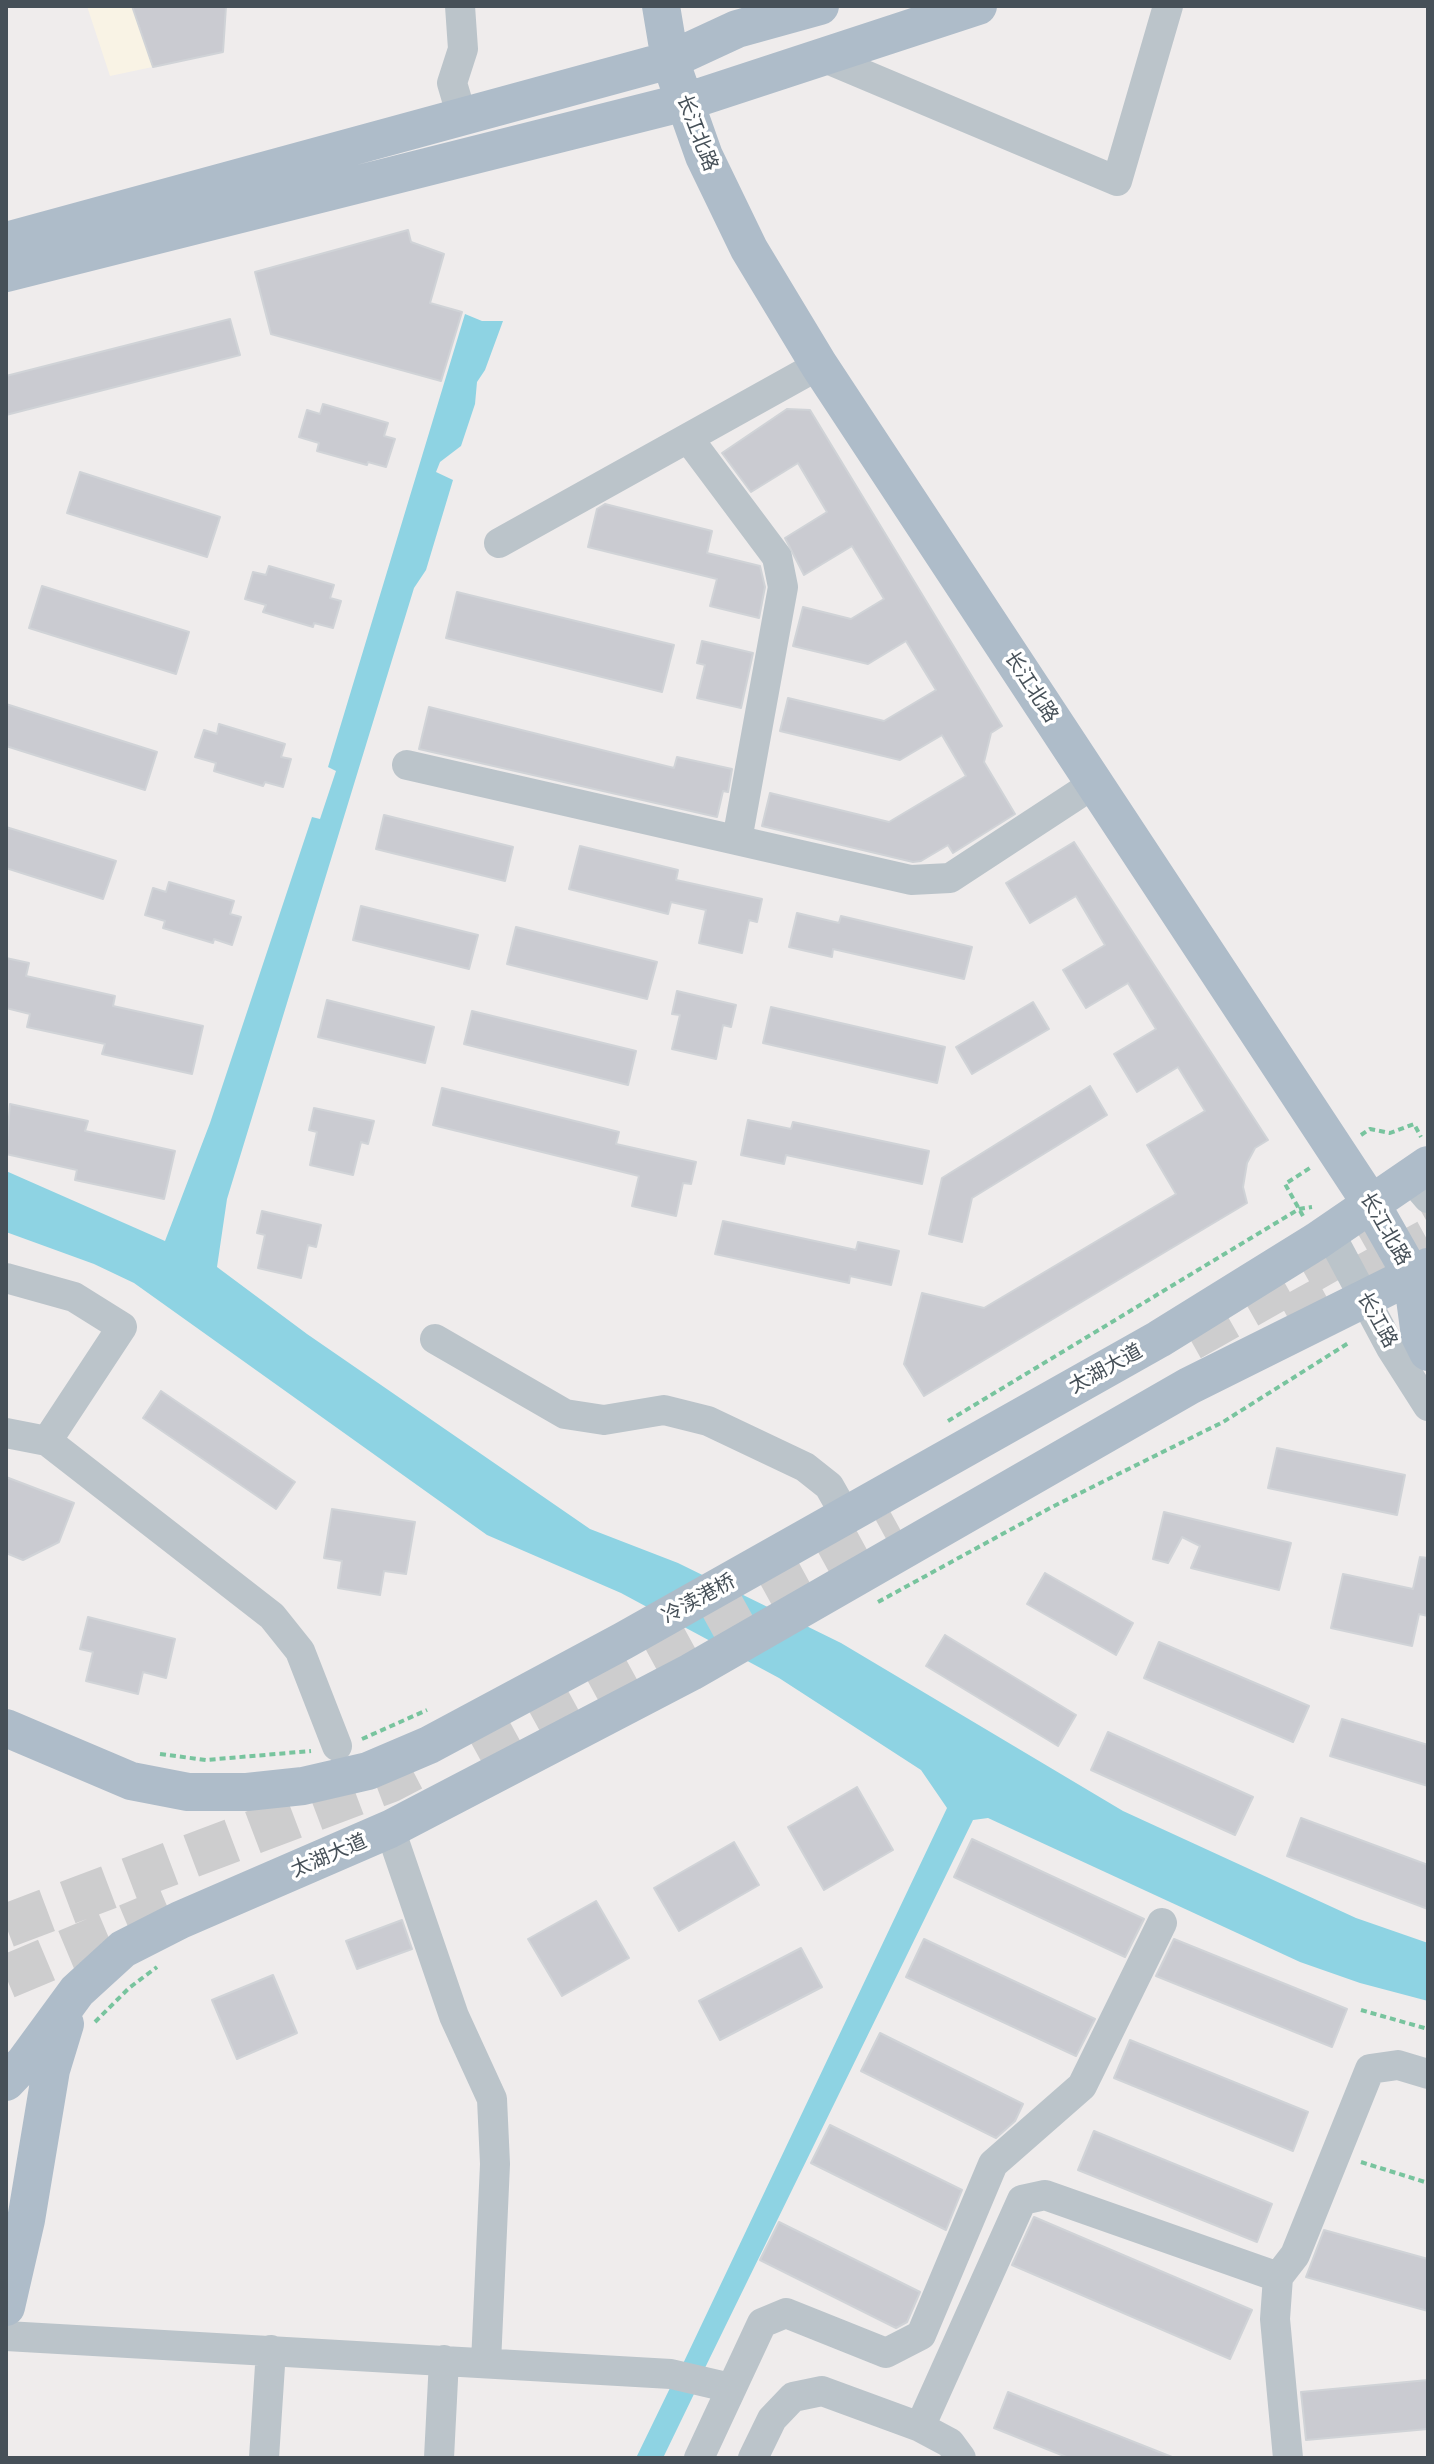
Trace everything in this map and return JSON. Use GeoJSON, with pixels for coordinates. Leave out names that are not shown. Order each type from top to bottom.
{"type":"FeatureCollection","features":[{"type":"Feature","properties":{"kind":"main road","name":"长江北路"},"geometry":{"type":"LineString","coordinates":[[661,6],[670,60],[704,156],[749,249],[819,365],[1370,1202],[1423,1277],[1420,1336],[1428,1352]]}},
{"type":"Feature","properties":{"kind":"main road"},"geometry":{"type":"LineString","coordinates":[[6,241],[670,60],[737,29],[820,6]]}},
{"type":"Feature","properties":{"kind":"main road"},"geometry":{"type":"LineString","coordinates":[[6,273],[685,102],[978,6]]}},
{"type":"Feature","properties":{"kind":"main road","name":"太湖大道"},"geometry":{"type":"LineString","coordinates":[[775,1557],[1159,1339],[1321,1220],[1422,1180]]}},
{"type":"Feature","properties":{"kind":"main road"},"geometry":{"type":"LineString","coordinates":[[1159,1339],[1182,1351],[1190,1364],[1189,1386],[1370,1310],[1423,1277]]}},
{"type":"Feature","properties":{"kind":"main road","name":"太湖大道"},"geometry":{"type":"LineString","coordinates":[[6,2082],[25,2062],[77,1991],[123,1949],[180,1920],[390,1829],[691,1672],[1189,1386]]}},
{"type":"Feature","properties":{"kind":"main road","name":"冷渎港桥"},"geometry":{"type":"LineString","coordinates":[[21,1735],[131,1781],[188,1792],[247,1792],[303,1786],[368,1771],[429,1745],[775,1557]]}},
{"type":"Feature","properties":{"kind":"main road"},"geometry":{"type":"LineString","coordinates":[[6,1714],[21,1735]]}},
{"type":"Feature","properties":{"kind":"main road"},"geometry":{"type":"LineString","coordinates":[[6,2307],[26,2220],[51,2070],[77,1991]]}},
{"type":"Feature","properties":{"kind":"main road"},"geometry":{"type":"LineString","coordinates":[[6,2174],[14,2185],[26,2220]]}},
{"type":"Feature","properties":{"kind":"street"},"geometry":{"type":"LineString","coordinates":[[460,6],[463,49],[452,83],[462,117]]}},
{"type":"Feature","properties":{"kind":"street"},"geometry":{"type":"LineString","coordinates":[[820,56],[1117,181],[1168,6]]}},
{"type":"Feature","properties":{"kind":"street"},"geometry":{"type":"LineString","coordinates":[[499,543],[819,365]]}},
{"type":"Feature","properties":{"kind":"street"},"geometry":{"type":"LineString","coordinates":[[688,438],[777,557],[783,587],[737,840]]}},
{"type":"Feature","properties":{"kind":"street"},"geometry":{"type":"LineString","coordinates":[[407,765],[911,880],[950,878],[1095,783]]}},
{"type":"Feature","properties":{"kind":"street","name":"长江路"},"geometry":{"type":"LineString","coordinates":[[1321,1220],[1370,1310],[1428,1406]]}},
{"type":"Feature","properties":{"kind":"street"},"geometry":{"type":"LineString","coordinates":[[6,1278],[74,1297],[122,1327],[47,1441]]}},
{"type":"Feature","properties":{"kind":"street"},"geometry":{"type":"LineString","coordinates":[[435,1339],[565,1414],[604,1420],[664,1410],[708,1421],[805,1467],[829,1486],[846,1516]]}},
{"type":"Feature","properties":{"kind":"street"},"geometry":{"type":"LineString","coordinates":[[6,1433],[47,1441],[272,1616],[300,1651],[337,1746]]}},
{"type":"Feature","properties":{"kind":"street"},"geometry":{"type":"LineString","coordinates":[[390,1829],[454,2016],[492,2099],[495,2164],[486,2363]]}},
{"type":"Feature","properties":{"kind":"street"},"geometry":{"type":"LineString","coordinates":[[699,2458],[762,2323],[786,2313],[886,2353],[921,2335],[993,2164],[1082,2086],[1162,1923]]}},
{"type":"Feature","properties":{"kind":"street"},"geometry":{"type":"LineString","coordinates":[[1288,2458],[1275,2319],[1278,2277],[1295,2255],[1370,2069],[1398,2065],[1428,2074]]}},
{"type":"Feature","properties":{"kind":"street"},"geometry":{"type":"LineString","coordinates":[[920,2427],[1022,2200],[1045,2195],[1278,2277]]}},
{"type":"Feature","properties":{"kind":"street"},"geometry":{"type":"LineString","coordinates":[[6,2336],[671,2374],[731,2388]]}},
{"type":"Feature","properties":{"kind":"street"},"geometry":{"type":"LineString","coordinates":[[264,2458],[271,2350]]}},
{"type":"Feature","properties":{"kind":"street"},"geometry":{"type":"LineString","coordinates":[[439,2458],[444,2360]]}},
{"type":"Feature","properties":{"kind":"street"},"geometry":{"type":"LineString","coordinates":[[753,2458],[772,2419],[793,2397],[822,2391],[920,2427],[950,2443],[961,2458]]}},
{"type":"Feature","properties":{"kind":"path"},"geometry":{"type":"LineString","coordinates":[[941,1426],[1299,1209],[1321,1220]]}},
{"type":"Feature","properties":{"kind":"path"},"geometry":{"type":"LineString","coordinates":[[867,1608],[1050,1508],[1223,1422],[1368,1330],[1370,1310]]}},
{"type":"Feature","properties":{"kind":"path"},"geometry":{"type":"LineString","coordinates":[[90,2027],[129,1988],[160,1965]]}},
{"type":"Feature","properties":{"kind":"path"},"geometry":{"type":"LineString","coordinates":[[1361,2010],[1428,2029]]}},
{"type":"Feature","properties":{"kind":"path"},"geometry":{"type":"LineString","coordinates":[[1336,2154],[1428,2183]]}},
{"type":"Feature","properties":{"kind":"shaded area"},"geometry":{"type":"Polygon","coordinates":[[[87,6],[226,6],[223,52],[110,76],[87,6]]]}},
{"type":"Feature","properties":{"kind":"water"},"geometry":{"type":"Polygon","coordinates":[[[465,314],[482,321],[503,321],[485,370],[477,382],[475,404],[461,446],[440,462],[436,472],[453,480],[426,570],[414,588],[227,1199],[217,1267],[307,1334],[590,1529],[678,1563],[841,1643],[1123,1811],[1356,1918],[1428,1943],[1428,2001],[1360,1983],[1300,1962],[988,1818],[973,1820],[701,2376],[680,2370],[947,1808],[921,1770],[779,1678],[621,1593],[487,1535],[134,1283],[94,1264],[6,1232],[6,1171],[165,1241],[210,1123],[312,817],[320,819],[336,771],[328,767],[465,314]]]}},
{"type":"Feature","properties":{"kind":"water"},"geometry":{"type":"Polygon","coordinates":[[[670,2388],[694,2394],[663,2458],[636,2458],[670,2388]]]}},
{"type":"Feature","properties":{"kind":"building"},"geometry":{"type":"Polygon","coordinates":[[[132,6],[226,6],[223,52],[153,67],[132,6]]]}},
{"type":"Feature","properties":{"kind":"building"},"geometry":{"type":"Polygon","coordinates":[[[408,230],[411,242],[444,254],[430,303],[462,312],[441,381],[271,334],[255,272],[408,230]]]}},
{"type":"Feature","properties":{"kind":"building"},"geometry":{"type":"Polygon","coordinates":[[[230,319],[240,355],[6,415],[6,376],[230,319]]]}},
{"type":"Feature","properties":{"kind":"building"},"geometry":{"type":"Polygon","coordinates":[[[323,404],[388,423],[384,436],[395,439],[386,467],[317,451],[319,443],[299,437],[307,410],[320,414],[323,404]]]}},
{"type":"Feature","properties":{"kind":"building"},"geometry":{"type":"Polygon","coordinates":[[[787,409],[810,410],[1002,726],[991,733],[984,762],[1015,814],[953,853],[948,845],[921,861],[913,862],[762,826],[770,793],[889,822],[966,776],[942,735],[900,760],[780,731],[788,698],[884,721],[936,690],[906,641],[868,664],[793,646],[803,607],[851,619],[884,599],[852,546],[804,575],[785,538],[827,512],[798,463],[751,492],[722,453],[787,409]]]}},
{"type":"Feature","properties":{"kind":"building"},"geometry":{"type":"Polygon","coordinates":[[[80,472],[220,517],[207,557],[67,513],[80,472]]]}},
{"type":"Feature","properties":{"kind":"building"},"geometry":{"type":"Polygon","coordinates":[[[605,504],[712,531],[707,553],[760,566],[765,587],[759,618],[710,606],[717,579],[588,547],[597,509],[605,504]]]}},
{"type":"Feature","properties":{"kind":"building"},"geometry":{"type":"Polygon","coordinates":[[[269,566],[334,585],[330,598],[341,601],[333,628],[314,623],[313,627],[263,612],[266,605],[245,599],[253,572],[266,575],[269,566]]]}},
{"type":"Feature","properties":{"kind":"building"},"geometry":{"type":"Polygon","coordinates":[[[42,586],[189,632],[176,674],[29,628],[42,586]]]}},
{"type":"Feature","properties":{"kind":"building"},"geometry":{"type":"Polygon","coordinates":[[[457,592],[674,645],[662,692],[446,638],[457,592]]]}},
{"type":"Feature","properties":{"kind":"building"},"geometry":{"type":"Polygon","coordinates":[[[702,641],[753,653],[741,708],[697,698],[705,665],[697,663],[702,641]]]}},
{"type":"Feature","properties":{"kind":"building"},"geometry":{"type":"Polygon","coordinates":[[[6,704],[157,752],[145,790],[6,746],[6,704]]]}},
{"type":"Feature","properties":{"kind":"building"},"geometry":{"type":"Polygon","coordinates":[[[429,707],[674,768],[677,757],[732,769],[728,792],[723,791],[717,817],[419,749],[429,707]]]}},
{"type":"Feature","properties":{"kind":"building"},"geometry":{"type":"Polygon","coordinates":[[[219,724],[285,744],[281,757],[291,759],[283,787],[265,782],[263,786],[214,771],[216,763],[195,757],[204,730],[217,734],[219,724]]]}},
{"type":"Feature","properties":{"kind":"building"},"geometry":{"type":"Polygon","coordinates":[[[384,815],[513,847],[505,881],[376,849],[384,815]]]}},
{"type":"Feature","properties":{"kind":"building"},"geometry":{"type":"Polygon","coordinates":[[[6,827],[116,861],[103,899],[6,868],[6,827]]]}},
{"type":"Feature","properties":{"kind":"building"},"geometry":{"type":"Polygon","coordinates":[[[1074,842],[1268,1140],[1255,1148],[1247,1163],[1243,1187],[1247,1203],[924,1396],[904,1364],[922,1293],[984,1308],[1176,1194],[1147,1145],[1205,1111],[1178,1067],[1137,1092],[1114,1054],[1156,1029],[1128,983],[1086,1008],[1063,970],[1105,945],[1076,896],[1030,923],[1006,883],[1074,842]]]}},
{"type":"Feature","properties":{"kind":"building"},"geometry":{"type":"Polygon","coordinates":[[[580,846],[678,870],[676,880],[762,899],[757,922],[749,920],[742,953],[699,943],[706,910],[671,902],[668,914],[569,889],[580,846]]]}},
{"type":"Feature","properties":{"kind":"building"},"geometry":{"type":"Polygon","coordinates":[[[169,882],[234,901],[230,914],[241,917],[232,945],[214,939],[213,943],[163,928],[165,921],[145,915],[153,888],[166,892],[169,882]]]}},
{"type":"Feature","properties":{"kind":"building"},"geometry":{"type":"Polygon","coordinates":[[[361,906],[478,935],[469,969],[353,940],[361,906]]]}},
{"type":"Feature","properties":{"kind":"building"},"geometry":{"type":"Polygon","coordinates":[[[797,913],[839,923],[841,916],[972,947],[964,979],[833,949],[832,957],[789,947],[797,913]]]}},
{"type":"Feature","properties":{"kind":"building"},"geometry":{"type":"Polygon","coordinates":[[[516,927],[657,962],[647,999],[507,964],[516,927]]]}},
{"type":"Feature","properties":{"kind":"building"},"geometry":{"type":"Polygon","coordinates":[[[6,958],[29,963],[26,976],[115,996],[113,1006],[203,1026],[192,1074],[102,1054],[105,1044],[27,1027],[30,1014],[6,1008],[6,958]]]}},
{"type":"Feature","properties":{"kind":"building"},"geometry":{"type":"Polygon","coordinates":[[[677,991],[736,1005],[731,1027],[723,1025],[716,1059],[672,1049],[680,1015],[672,1014],[677,991]]]}},
{"type":"Feature","properties":{"kind":"building"},"geometry":{"type":"Polygon","coordinates":[[[327,1000],[434,1027],[425,1063],[318,1037],[327,1000]]]}},
{"type":"Feature","properties":{"kind":"building"},"geometry":{"type":"Polygon","coordinates":[[[1033,1002],[1049,1029],[972,1074],[956,1047],[1033,1002]]]}},
{"type":"Feature","properties":{"kind":"building"},"geometry":{"type":"Polygon","coordinates":[[[771,1007],[945,1047],[937,1083],[763,1043],[771,1007]]]}},
{"type":"Feature","properties":{"kind":"building"},"geometry":{"type":"Polygon","coordinates":[[[472,1011],[636,1051],[628,1085],[464,1044],[472,1011]]]}},
{"type":"Feature","properties":{"kind":"building"},"geometry":{"type":"Polygon","coordinates":[[[1090,1086],[1107,1115],[972,1198],[962,1242],[929,1234],[942,1178],[1090,1086]]]}},
{"type":"Feature","properties":{"kind":"building"},"geometry":{"type":"Polygon","coordinates":[[[442,1088],[619,1132],[616,1144],[696,1162],[691,1184],[683,1183],[676,1216],[632,1206],[639,1176],[433,1125],[442,1088]]]}},
{"type":"Feature","properties":{"kind":"building"},"geometry":{"type":"Polygon","coordinates":[[[10,1104],[88,1121],[85,1131],[175,1151],[164,1199],[75,1180],[77,1170],[6,1154],[10,1104]]]}},
{"type":"Feature","properties":{"kind":"building"},"geometry":{"type":"Polygon","coordinates":[[[314,1108],[374,1121],[368,1144],[361,1142],[353,1175],[310,1165],[317,1132],[309,1130],[314,1108]]]}},
{"type":"Feature","properties":{"kind":"building"},"geometry":{"type":"Polygon","coordinates":[[[748,1120],[791,1129],[793,1122],[929,1151],[922,1184],[786,1155],[784,1164],[741,1155],[748,1120]]]}},
{"type":"Feature","properties":{"kind":"building"},"geometry":{"type":"Polygon","coordinates":[[[262,1211],[321,1225],[316,1247],[308,1245],[301,1278],[258,1268],[265,1235],[257,1233],[262,1211]]]}},
{"type":"Feature","properties":{"kind":"building"},"geometry":{"type":"Polygon","coordinates":[[[723,1221],[856,1250],[858,1242],[899,1251],[891,1285],[850,1276],[849,1283],[715,1254],[723,1221]]]}},
{"type":"Feature","properties":{"kind":"building"},"geometry":{"type":"Polygon","coordinates":[[[161,1391],[295,1482],[276,1509],[143,1418],[161,1391]]]}},
{"type":"Feature","properties":{"kind":"building"},"geometry":{"type":"Polygon","coordinates":[[[1277,1448],[1405,1475],[1397,1515],[1268,1488],[1277,1448]]]}},
{"type":"Feature","properties":{"kind":"building"},"geometry":{"type":"Polygon","coordinates":[[[6,1477],[74,1503],[59,1542],[23,1560],[6,1553],[6,1477]]]}},
{"type":"Feature","properties":{"kind":"building"},"geometry":{"type":"Polygon","coordinates":[[[332,1509],[415,1522],[406,1574],[384,1571],[380,1595],[338,1588],[342,1561],[324,1558],[332,1509]]]}},
{"type":"Feature","properties":{"kind":"building"},"geometry":{"type":"Polygon","coordinates":[[[1164,1512],[1291,1543],[1279,1590],[1191,1568],[1200,1546],[1182,1537],[1168,1563],[1153,1559],[1164,1512]]]}},
{"type":"Feature","properties":{"kind":"building"},"geometry":{"type":"Polygon","coordinates":[[[1420,1557],[1428,1558],[1428,1616],[1419,1614],[1412,1646],[1331,1628],[1343,1574],[1413,1589],[1420,1557]]]}},
{"type":"Feature","properties":{"kind":"building"},"geometry":{"type":"Polygon","coordinates":[[[1045,1573],[1133,1623],[1116,1655],[1027,1604],[1045,1573]]]}},
{"type":"Feature","properties":{"kind":"building"},"geometry":{"type":"Polygon","coordinates":[[[88,1617],[175,1639],[166,1678],[143,1672],[138,1694],[86,1681],[93,1652],[80,1649],[88,1617]]]}},
{"type":"Feature","properties":{"kind":"building"},"geometry":{"type":"Polygon","coordinates":[[[945,1635],[1076,1715],[1058,1746],[926,1666],[945,1635]]]}},
{"type":"Feature","properties":{"kind":"building"},"geometry":{"type":"Polygon","coordinates":[[[1159,1642],[1309,1706],[1293,1742],[1144,1678],[1159,1642]]]}},
{"type":"Feature","properties":{"kind":"building"},"geometry":{"type":"Polygon","coordinates":[[[1342,1719],[1428,1745],[1428,1786],[1330,1756],[1342,1719]]]}},
{"type":"Feature","properties":{"kind":"building"},"geometry":{"type":"Polygon","coordinates":[[[1108,1732],[1253,1797],[1235,1835],[1091,1770],[1108,1732]]]}},
{"type":"Feature","properties":{"kind":"building"},"geometry":{"type":"Polygon","coordinates":[[[857,1787],[893,1850],[824,1890],[788,1827],[857,1787]]]}},
{"type":"Feature","properties":{"kind":"building"},"geometry":{"type":"Polygon","coordinates":[[[1301,1818],[1428,1865],[1428,1909],[1287,1856],[1301,1818]]]}},
{"type":"Feature","properties":{"kind":"building"},"geometry":{"type":"Polygon","coordinates":[[[972,1839],[1144,1919],[1125,1957],[954,1877],[972,1839]]]}},
{"type":"Feature","properties":{"kind":"building"},"geometry":{"type":"Polygon","coordinates":[[[734,1842],[759,1885],[679,1931],[654,1888],[734,1842]]]}},
{"type":"Feature","properties":{"kind":"building"},"geometry":{"type":"Polygon","coordinates":[[[596,1901],[629,1958],[562,1996],[528,1939],[596,1901]]]}},
{"type":"Feature","properties":{"kind":"building"},"geometry":{"type":"Polygon","coordinates":[[[402,1920],[412,1949],[357,1969],[346,1941],[402,1920]]]}},
{"type":"Feature","properties":{"kind":"building"},"geometry":{"type":"Polygon","coordinates":[[[924,1939],[1095,2019],[1076,2056],[906,1977],[924,1939]]]}},
{"type":"Feature","properties":{"kind":"building"},"geometry":{"type":"Polygon","coordinates":[[[1174,1939],[1347,2009],[1332,2047],[1156,1976],[1174,1939]]]}},
{"type":"Feature","properties":{"kind":"building"},"geometry":{"type":"Polygon","coordinates":[[[801,1948],[822,1987],[720,2040],[699,2001],[801,1948]]]}},
{"type":"Feature","properties":{"kind":"building"},"geometry":{"type":"Polygon","coordinates":[[[273,1975],[297,2033],[237,2059],[212,2000],[273,1975]]]}},
{"type":"Feature","properties":{"kind":"building"},"geometry":{"type":"Polygon","coordinates":[[[880,2033],[1023,2104],[1015,2121],[996,2138],[861,2071],[880,2033]]]}},
{"type":"Feature","properties":{"kind":"building"},"geometry":{"type":"Polygon","coordinates":[[[1130,2040],[1308,2112],[1293,2151],[1114,2078],[1130,2040]]]}},
{"type":"Feature","properties":{"kind":"building"},"geometry":{"type":"Polygon","coordinates":[[[830,2125],[962,2190],[946,2230],[811,2163],[830,2125]]]}},
{"type":"Feature","properties":{"kind":"building"},"geometry":{"type":"Polygon","coordinates":[[[1094,2131],[1272,2204],[1257,2242],[1078,2170],[1094,2131]]]}},
{"type":"Feature","properties":{"kind":"building"},"geometry":{"type":"Polygon","coordinates":[[[1034,2217],[1252,2310],[1230,2359],[1012,2265],[1034,2217]]]}},
{"type":"Feature","properties":{"kind":"building"},"geometry":{"type":"Polygon","coordinates":[[[779,2222],[920,2292],[907,2322],[896,2328],[760,2260],[779,2222]]]}},
{"type":"Feature","properties":{"kind":"building"},"geometry":{"type":"Polygon","coordinates":[[[1324,2230],[1428,2259],[1428,2311],[1306,2277],[1324,2230]]]}},
{"type":"Feature","properties":{"kind":"building"},"geometry":{"type":"Polygon","coordinates":[[[1428,2380],[1428,2429],[1306,2440],[1301,2392],[1428,2380]]]}},
{"type":"Feature","properties":{"kind":"building"},"geometry":{"type":"Polygon","coordinates":[[[1008,2392],[1172,2458],[1069,2458],[994,2428],[1008,2392]]]}},
{"type":"Feature","properties":{"kind":"tunnel"},"geometry":{"type":"LineString","coordinates":[[1190,1339],[1428,1204]]}},
{"type":"Feature","properties":{"kind":"tunnel"},"geometry":{"type":"LineString","coordinates":[[1288,1318],[1428,1241]]}},
{"type":"Feature","properties":{"kind":"tunnel"},"geometry":{"type":"LineString","coordinates":[[481,1761],[901,1531]]}},
{"type":"Feature","properties":{"kind":"tunnel"},"geometry":{"type":"LineString","coordinates":[[6,1926],[389,1781],[412,1769]]}},
{"type":"Feature","properties":{"kind":"tunnel"},"geometry":{"type":"LineString","coordinates":[[6,1977],[177,1905]]}}]}
